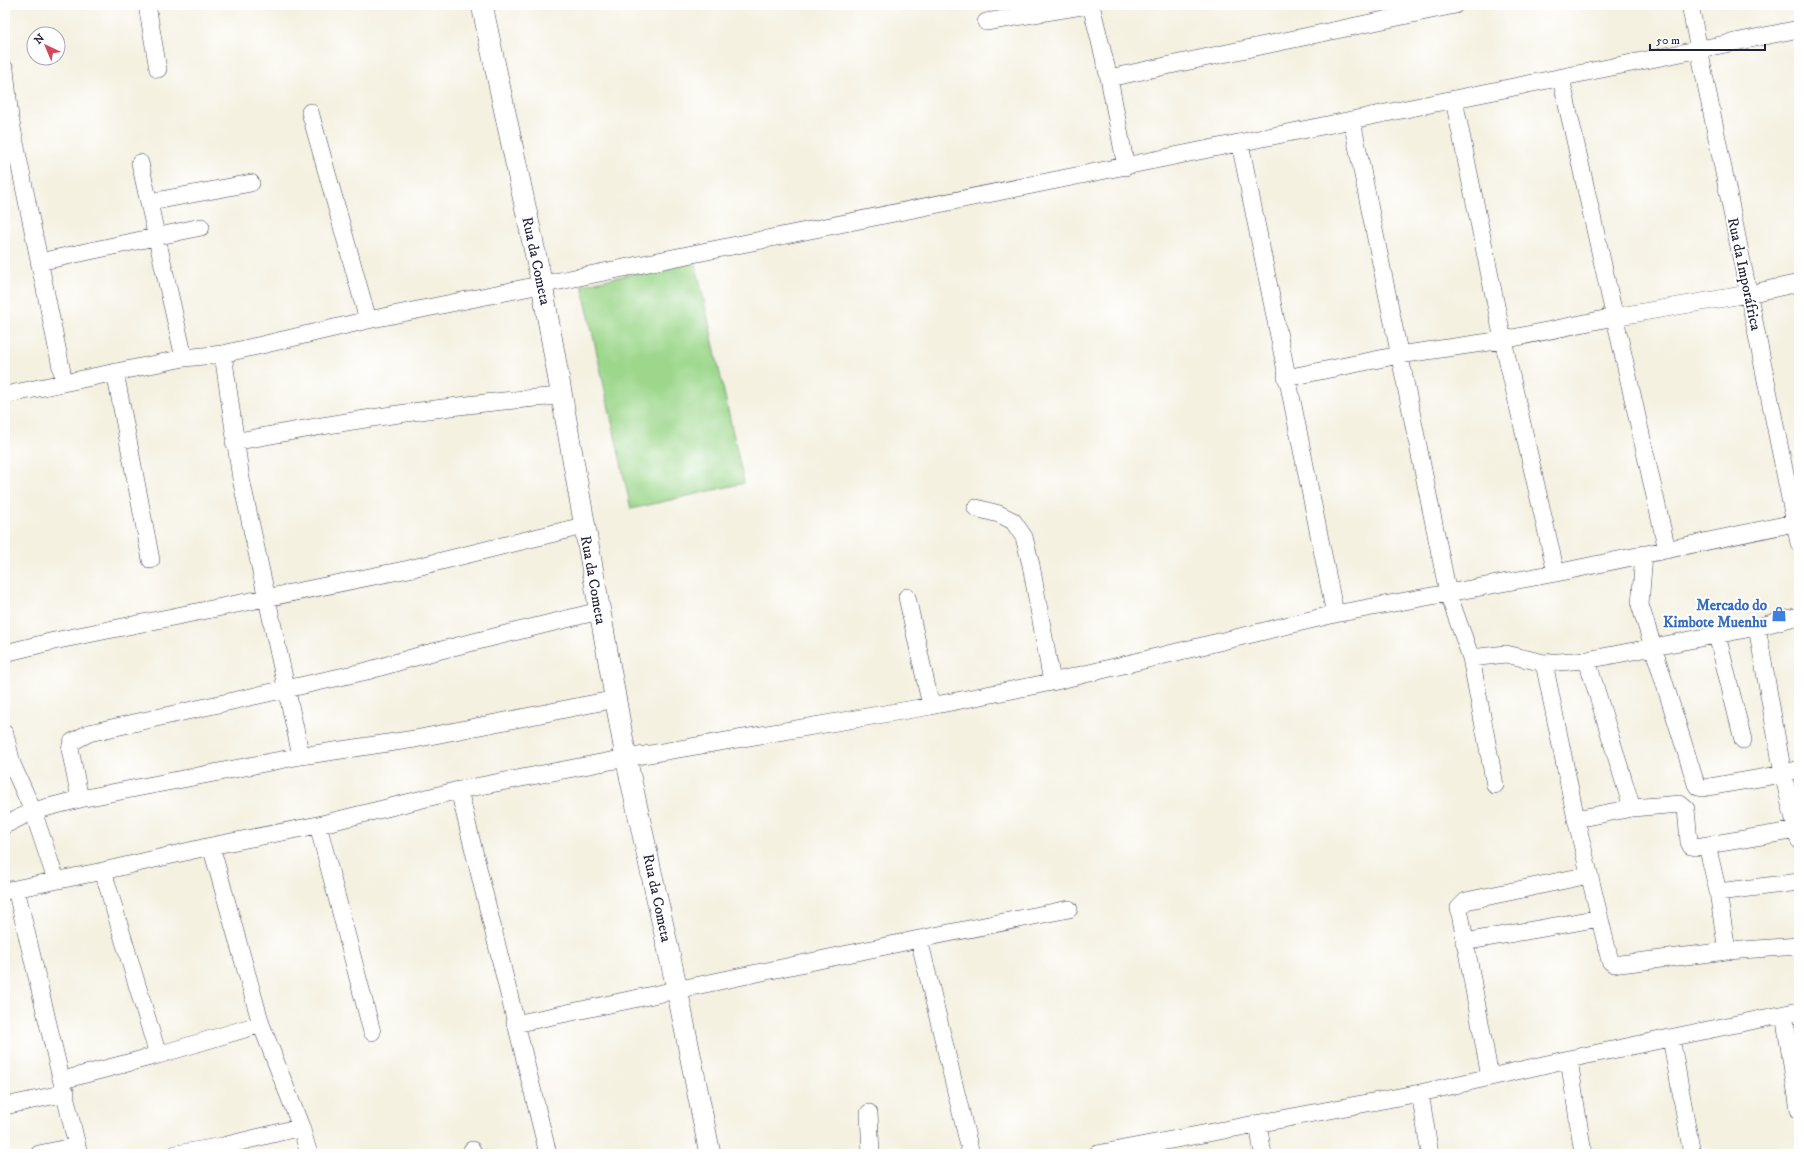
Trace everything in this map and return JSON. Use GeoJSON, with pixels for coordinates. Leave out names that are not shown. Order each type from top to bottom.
{"type":"FeatureCollection","features":[{"type":"Feature","properties":{"kind":"street"},"geometry":{"type":"LineString","coordinates":[[147,5],[158,69]]}},
{"type":"Feature","properties":{"kind":"street","name":"Rua da Cometa"},"geometry":{"type":"LineString","coordinates":[[482,5],[542,285],[583,526],[626,758],[677,989],[710,1154]]}},
{"type":"Feature","properties":{"kind":"street"},"geometry":{"type":"LineString","coordinates":[[986,22],[1089,5],[1109,78],[1126,166]]}},
{"type":"Feature","properties":{"kind":"street"},"geometry":{"type":"LineString","coordinates":[[1109,78],[1455,5]]}},
{"type":"Feature","properties":{"kind":"street","name":"Rua da Imporáfrica"},"geometry":{"type":"LineString","coordinates":[[1690,5],[1698,51],[1748,294],[1797,522],[1799,544]]}},
{"type":"Feature","properties":{"kind":"street"},"geometry":{"type":"LineString","coordinates":[[5,395],[184,358],[223,354],[368,320],[1698,51],[1799,29]]}},
{"type":"Feature","properties":{"kind":"street"},"geometry":{"type":"LineString","coordinates":[[5,71],[8,118],[64,382]]}},
{"type":"Feature","properties":{"kind":"street"},"geometry":{"type":"LineString","coordinates":[[1560,78],[1667,550]]}},
{"type":"Feature","properties":{"kind":"street"},"geometry":{"type":"LineString","coordinates":[[1454,100],[1503,340],[1556,573]]}},
{"type":"Feature","properties":{"kind":"street"},"geometry":{"type":"LineString","coordinates":[[310,112],[368,320]]}},
{"type":"Feature","properties":{"kind":"street"},"geometry":{"type":"LineString","coordinates":[[1352,121],[1448,593],[1471,658],[1495,785]]}},
{"type":"Feature","properties":{"kind":"street"},"geometry":{"type":"LineString","coordinates":[[1240,143],[1286,378],[1335,614]]}},
{"type":"Feature","properties":{"kind":"street"},"geometry":{"type":"LineString","coordinates":[[140,163],[184,358]]}},
{"type":"Feature","properties":{"kind":"street"},"geometry":{"type":"LineString","coordinates":[[150,202],[250,183]]}},
{"type":"Feature","properties":{"kind":"street"},"geometry":{"type":"LineString","coordinates":[[39,262],[157,238],[201,227]]}},
{"type":"Feature","properties":{"kind":"street"},"geometry":{"type":"LineString","coordinates":[[1286,378],[1399,355],[1503,340],[1614,317],[1748,294],[1799,283]]}},
{"type":"Feature","properties":{"kind":"street"},"geometry":{"type":"LineString","coordinates":[[223,354],[234,442],[241,479],[301,756]]}},
{"type":"Feature","properties":{"kind":"street"},"geometry":{"type":"LineString","coordinates":[[115,372],[151,560]]}},
{"type":"Feature","properties":{"kind":"street"},"geometry":{"type":"LineString","coordinates":[[234,442],[344,422],[436,408],[561,396]]}},
{"type":"Feature","properties":{"kind":"street"},"geometry":{"type":"LineString","coordinates":[[976,508],[999,514],[1013,522],[1024,536],[1032,565],[1052,682]]}},
{"type":"Feature","properties":{"kind":"street"},"geometry":{"type":"LineString","coordinates":[[39,1154],[78,1150],[64,1086],[11,890],[103,871],[210,846],[318,825],[459,790],[626,758],[931,706],[1052,682],[1335,614],[1556,573],[1797,522]]}},
{"type":"Feature","properties":{"kind":"street"},"geometry":{"type":"LineString","coordinates":[[5,653],[409,569],[583,526]]}},
{"type":"Feature","properties":{"kind":"street"},"geometry":{"type":"LineString","coordinates":[[1644,554],[1640,605],[1698,787],[1783,774],[1799,769]]}},
{"type":"Feature","properties":{"kind":"street"},"geometry":{"type":"LineString","coordinates":[[907,597],[931,706]]}},
{"type":"Feature","properties":{"kind":"street"},"geometry":{"type":"LineString","coordinates":[[80,799],[70,750],[72,742],[80,736],[367,671],[430,653],[599,611]]}},
{"type":"Feature","properties":{"kind":"street"},"geometry":{"type":"LineString","coordinates":[[1471,658],[1506,654],[1544,664],[1587,660],[1757,627],[1799,616]]}},
{"type":"Feature","properties":{"kind":"street"},"geometry":{"type":"LineString","coordinates":[[1576,819],[1632,808],[1680,804],[1686,809],[1689,842],[1691,846],[1707,846],[1798,835],[1783,774],[1757,627]]}},
{"type":"Feature","properties":{"kind":"street"},"geometry":{"type":"LineString","coordinates":[[1718,635],[1743,740]]}},
{"type":"Feature","properties":{"kind":"street"},"geometry":{"type":"LineString","coordinates":[[1587,660],[1632,808]]}},
{"type":"Feature","properties":{"kind":"street"},"geometry":{"type":"LineString","coordinates":[[1544,664],[1576,819],[1610,961],[1614,964],[1727,951],[1799,946]]}},
{"type":"Feature","properties":{"kind":"street"},"geometry":{"type":"LineString","coordinates":[[5,825],[32,811],[80,799],[301,756],[415,739],[616,699]]}},
{"type":"Feature","properties":{"kind":"street"},"geometry":{"type":"LineString","coordinates":[[5,734],[9,766],[32,811],[56,880]]}},
{"type":"Feature","properties":{"kind":"street"},"geometry":{"type":"LineString","coordinates":[[459,790],[548,1154]]}},
{"type":"Feature","properties":{"kind":"street"},"geometry":{"type":"LineString","coordinates":[[318,825],[372,1032]]}},
{"type":"Feature","properties":{"kind":"street"},"geometry":{"type":"LineString","coordinates":[[210,846],[261,1024],[302,1127],[309,1154]]}},
{"type":"Feature","properties":{"kind":"street"},"geometry":{"type":"LineString","coordinates":[[1707,846],[1718,892],[1727,951]]}},
{"type":"Feature","properties":{"kind":"street"},"geometry":{"type":"LineString","coordinates":[[103,871],[158,1055]]}},
{"type":"Feature","properties":{"kind":"street"},"geometry":{"type":"LineString","coordinates":[[1490,1077],[1464,942],[1459,908],[1466,902],[1589,875]]}},
{"type":"Feature","properties":{"kind":"street"},"geometry":{"type":"LineString","coordinates":[[1718,892],[1799,882]]}},
{"type":"Feature","properties":{"kind":"street"},"geometry":{"type":"LineString","coordinates":[[515,1024],[677,989],[1069,909]]}},
{"type":"Feature","properties":{"kind":"street"},"geometry":{"type":"LineString","coordinates":[[1464,942],[1600,918]]}},
{"type":"Feature","properties":{"kind":"street"},"geometry":{"type":"LineString","coordinates":[[919,939],[971,1154]]}},
{"type":"Feature","properties":{"kind":"street"},"geometry":{"type":"LineString","coordinates":[[1097,1154],[1420,1093],[1568,1059],[1791,1012],[1799,1110]]}},
{"type":"Feature","properties":{"kind":"street"},"geometry":{"type":"LineString","coordinates":[[5,1106],[158,1055],[261,1024]]}},
{"type":"Feature","properties":{"kind":"street"},"geometry":{"type":"LineString","coordinates":[[1671,1038],[1692,1154]]}},
{"type":"Feature","properties":{"kind":"street"},"geometry":{"type":"LineString","coordinates":[[1568,1059],[1583,1154]]}},
{"type":"Feature","properties":{"kind":"street"},"geometry":{"type":"LineString","coordinates":[[1420,1093],[1430,1154]]}},
{"type":"Feature","properties":{"kind":"street"},"geometry":{"type":"LineString","coordinates":[[869,1113],[871,1154]]}},
{"type":"Feature","properties":{"kind":"street"},"geometry":{"type":"LineString","coordinates":[[1258,1124],[1263,1154]]}},
{"type":"Feature","properties":{"kind":"street"},"geometry":{"type":"LineString","coordinates":[[176,1154],[223,1146],[302,1127]]}},
{"type":"Feature","properties":{"kind":"green space"},"geometry":{"type":"Polygon","coordinates":[[[695,260],[744,483],[631,509],[582,285],[695,260]]]}},
{"type":"Feature","properties":{"kind":"place","name":"Mercado do Kimbote Muenhu"},"geometry":{"type":"Point","coordinates":[1779,614]}}]}
